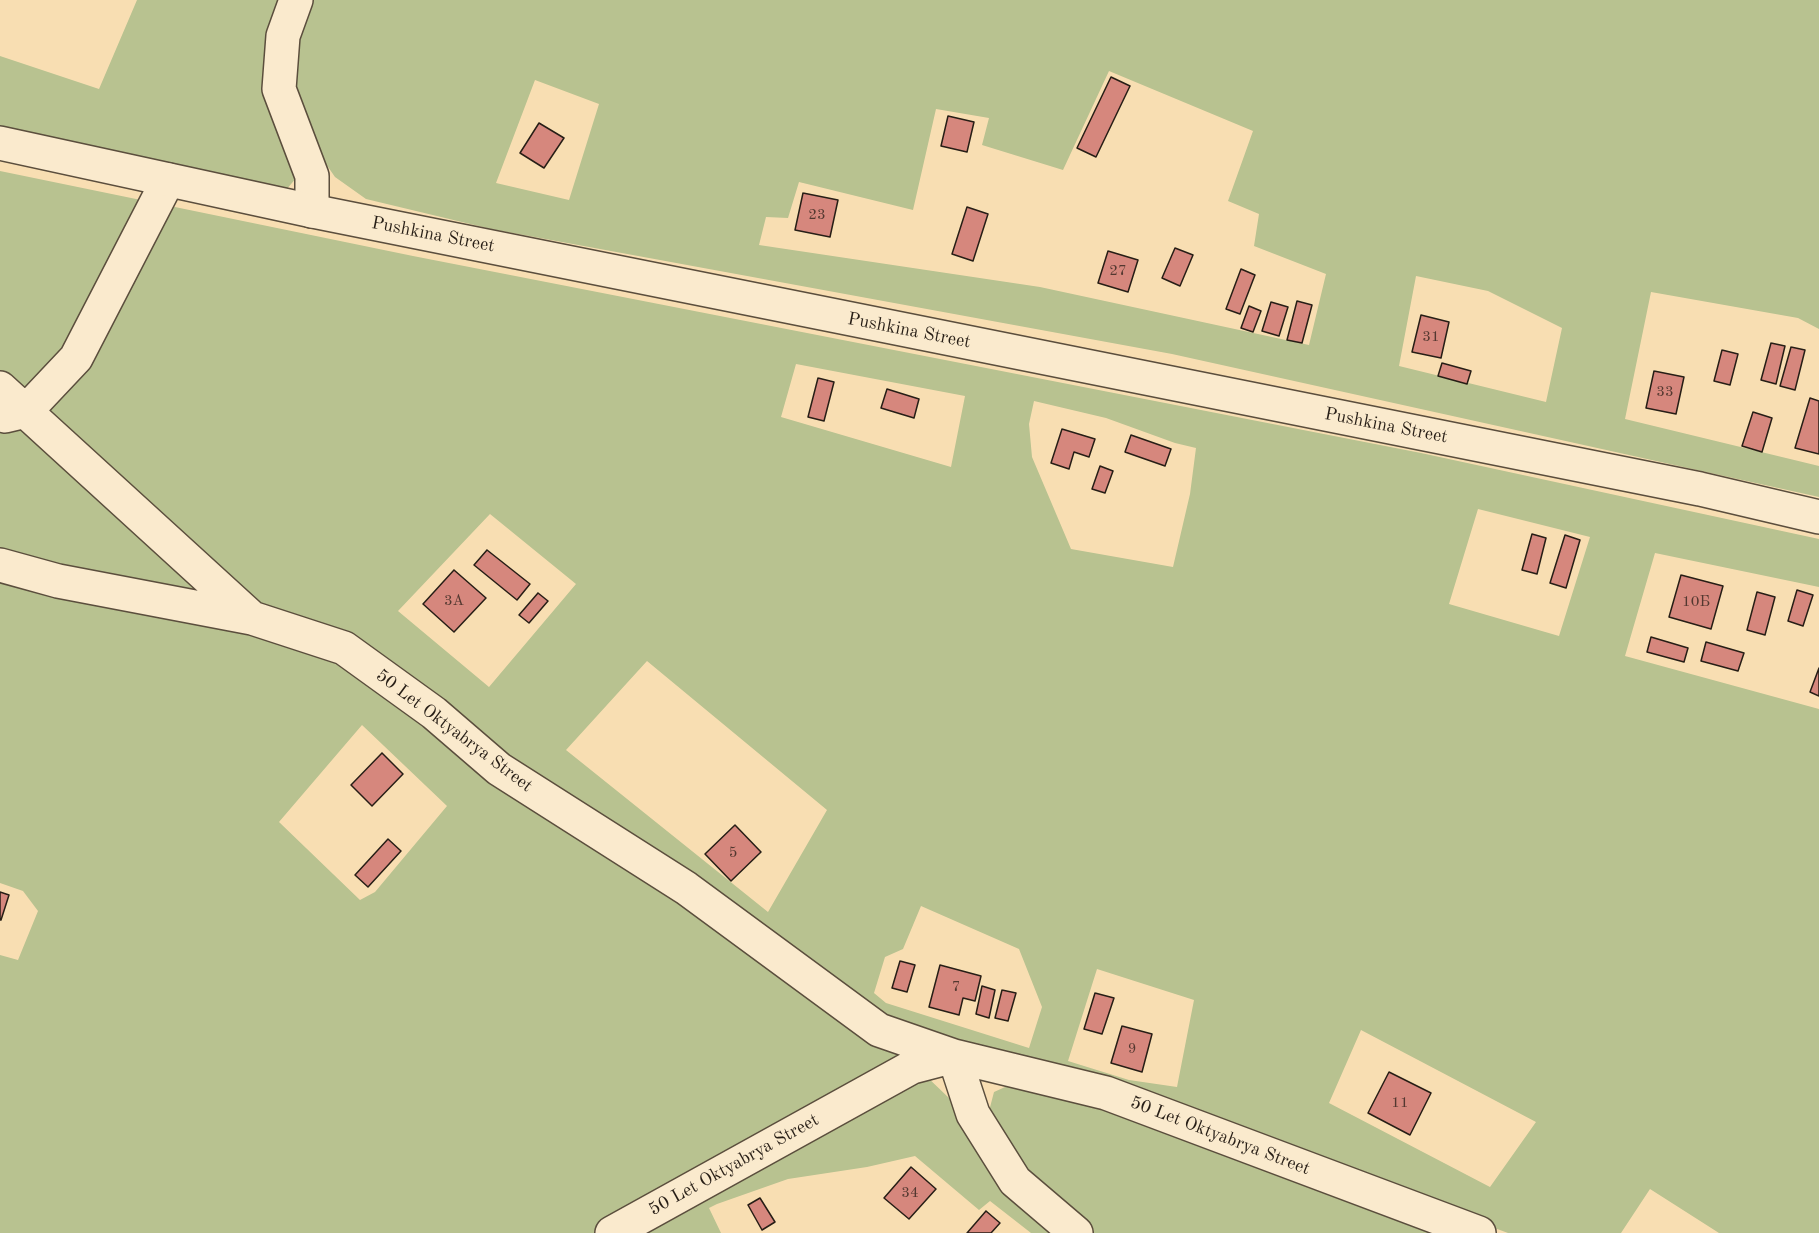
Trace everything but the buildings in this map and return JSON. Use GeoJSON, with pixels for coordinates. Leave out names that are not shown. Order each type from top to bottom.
{"type":"FeatureCollection","features":[{"type":"Feature","properties":{"kind":"street"},"geometry":{"type":"LineString","coordinates":[[296,0],[284,36],[279,89],[312,176],[312,211]]}},
{"type":"Feature","properties":{"kind":"street","name":"Pushkina Street"},"geometry":{"type":"LineString","coordinates":[[0,144],[312,211],[1689,487],[1819,517]]}},
{"type":"Feature","properties":{"kind":"street"},"geometry":{"type":"LineString","coordinates":[[13,414],[76,358],[168,180]]}},
{"type":"Feature","properties":{"kind":"street"},"geometry":{"type":"LineString","coordinates":[[0,388],[13,414],[252,618]]}},
{"type":"Feature","properties":{"kind":"street","name":"50 Let Oktyabrya Street"},"geometry":{"type":"LineString","coordinates":[[0,565],[58,581],[252,618],[344,648],[434,714],[499,769],[686,888],[879,1030],[954,1056],[1106,1093],[1479,1233]]}},
{"type":"Feature","properties":{"kind":"street"},"geometry":{"type":"LineString","coordinates":[[954,1056],[973,1114],[1015,1181],[1076,1233]]}},
{"type":"Feature","properties":{"kind":"street","name":"50 Let Oktyabrya Street"},"geometry":{"type":"LineString","coordinates":[[612,1233],[912,1067],[954,1056]]}},
{"type":"Feature","properties":{"kind":"green space"},"geometry":{"type":"Polygon","coordinates":[[[137,0],[285,0],[297,177],[286,190],[0,132],[0,56],[99,89],[137,0]]]}},
{"type":"Feature","properties":{"kind":"green space"},"geometry":{"type":"Polygon","coordinates":[[[305,0],[1819,0],[1819,329],[1798,318],[1651,292],[1625,419],[1819,466],[1819,497],[1172,354],[491,229],[366,199],[335,177],[306,135],[290,89],[305,0]],[[1109,71],[1063,170],[982,145],[989,118],[936,109],[913,210],[799,182],[788,218],[766,217],[759,245],[1040,287],[1309,345],[1326,274],[1254,246],[1259,214],[1228,201],[1253,131],[1109,71]],[[535,80],[496,183],[569,200],[599,104],[535,80]],[[1416,276],[1399,366],[1546,402],[1562,328],[1488,291],[1416,276]]]}},
{"type":"Feature","properties":{"kind":"green space"},"geometry":{"type":"Polygon","coordinates":[[[0,171],[413,256],[1421,453],[1819,539],[1819,587],[1655,553],[1625,656],[1819,709],[1819,1233],[1719,1233],[1650,1189],[1621,1233],[1508,1233],[1207,1121],[936,1042],[870,1006],[343,658],[900,1051],[949,1098],[1017,1191],[1063,1233],[1031,1233],[990,1201],[979,1210],[915,1156],[867,1167],[788,1179],[717,1204],[709,1208],[721,1233],[0,1233],[0,955],[18,960],[38,911],[23,891],[0,883],[0,171]],[[796,364],[781,417],[951,467],[965,396],[796,364]],[[1034,401],[1029,424],[1032,457],[1071,549],[1173,567],[1190,494],[1196,448],[1175,443],[1106,418],[1034,401]],[[1478,509],[1449,604],[1559,636],[1590,537],[1478,509]],[[490,514],[398,611],[489,687],[576,584],[490,514]],[[647,661],[566,750],[768,912],[827,810],[647,661]],[[362,725],[279,822],[360,900],[375,892],[447,806],[362,725]],[[921,906],[903,949],[885,957],[874,993],[886,1003],[1029,1048],[1042,1007],[1019,949],[921,906]],[[1097,969],[1068,1061],[1129,1080],[1177,1087],[1194,1000],[1097,969]],[[1361,1030],[1329,1103],[1490,1187],[1536,1122],[1361,1030]]]}},
{"type":"Feature","properties":{"kind":"green space"},"geometry":{"type":"Polygon","coordinates":[[[1014,1083],[1112,1108],[1454,1233],[1089,1233],[1027,1177],[988,1115],[994,1092],[1014,1083]]]}}]}
